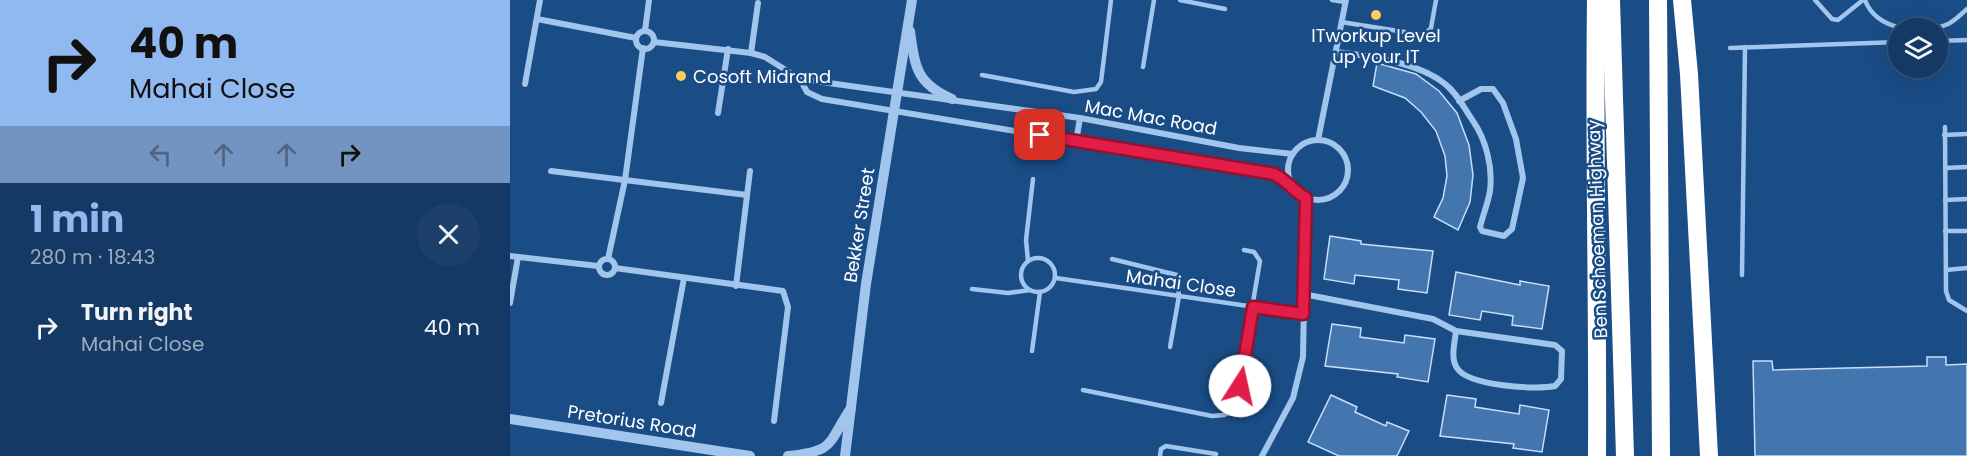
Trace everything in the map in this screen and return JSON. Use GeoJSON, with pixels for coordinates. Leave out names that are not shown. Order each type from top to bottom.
{"type":"FeatureCollection","features":[{"type":"Feature","properties":{"kind":"highway"},"geometry":{"type":"LineString","coordinates":[[1596,0],[1594,145],[1602,456]]}},
{"type":"Feature","properties":{"kind":"highway","name":"Ben Schoeman Highway"},"geometry":{"type":"LineString","coordinates":[[1611,0],[1625,456]]}},
{"type":"Feature","properties":{"kind":"highway"},"geometry":{"type":"LineString","coordinates":[[1658,0],[1661,456]]}},
{"type":"Feature","properties":{"kind":"highway"},"geometry":{"type":"LineString","coordinates":[[1682,0],[1689,74],[1702,360],[1709,456]]}},
{"type":"Feature","properties":{"kind":"highway"},"geometry":{"type":"LineString","coordinates":[[1597,456],[1598,291]]}},
{"type":"Feature","properties":{"kind":"highway"},"geometry":{"type":"LineString","coordinates":[[1702,360],[1703,456]]}},
{"type":"Feature","properties":{"kind":"street"},"geometry":{"type":"LineString","coordinates":[[525,84],[540,0]]}},
{"type":"Feature","properties":{"kind":"street"},"geometry":{"type":"LineString","coordinates":[[537,19],[636,38],[645,31],[649,0]]}},
{"type":"Feature","properties":{"kind":"street","name":"Bekker Street"},"geometry":{"type":"LineString","coordinates":[[845,456],[853,406],[866,284],[912,0]]}},
{"type":"Feature","properties":{"kind":"street"},"geometry":{"type":"LineString","coordinates":[[1318,140],[1345,1]]}},
{"type":"Feature","properties":{"kind":"street"},"geometry":{"type":"LineString","coordinates":[[751,53],[758,3]]}},
{"type":"Feature","properties":{"kind":"street"},"geometry":{"type":"LineString","coordinates":[[909,19],[914,61],[920,76],[935,92],[952,99]]}},
{"type":"Feature","properties":{"kind":"street"},"geometry":{"type":"LineString","coordinates":[[645,31],[652,34],[654,42]]}},
{"type":"Feature","properties":{"kind":"street"},"geometry":{"type":"LineString","coordinates":[[636,38],[638,45],[643,48],[649,48],[654,42]]}},
{"type":"Feature","properties":{"kind":"street"},"geometry":{"type":"LineString","coordinates":[[654,42],[751,53],[765,57],[800,79]]}},
{"type":"Feature","properties":{"kind":"street"},"geometry":{"type":"LineString","coordinates":[[608,259],[625,180],[643,48]]}},
{"type":"Feature","properties":{"kind":"street"},"geometry":{"type":"LineString","coordinates":[[718,113],[728,49]]}},
{"type":"Feature","properties":{"kind":"street"},"geometry":{"type":"LineString","coordinates":[[1335,52],[1365,55],[1398,63],[1444,82],[1460,101],[1483,138],[1486,149],[1490,191],[1480,227],[1482,231],[1504,236],[1512,229],[1523,178],[1516,139],[1503,103],[1493,89],[1481,89],[1460,101]]}},
{"type":"Feature","properties":{"kind":"street","name":"Mac Mac Road"},"geometry":{"type":"LineString","coordinates":[[800,79],[1080,118],[1239,148],[1293,154]]}},
{"type":"Feature","properties":{"kind":"street","name":"Mac Mac Road"},"geometry":{"type":"LineString","coordinates":[[800,79],[807,92],[822,99],[1274,174],[1290,182]]}},
{"type":"Feature","properties":{"kind":"street"},"geometry":{"type":"LineString","coordinates":[[1076,141],[1080,118]]}},
{"type":"Feature","properties":{"kind":"street"},"geometry":{"type":"LineString","coordinates":[[1318,140],[1328,141],[1344,153],[1349,172],[1341,191],[1323,201],[1306,198],[1295,191],[1290,182],[1288,163],[1293,154],[1308,141],[1318,140]]}},
{"type":"Feature","properties":{"kind":"street"},"geometry":{"type":"LineString","coordinates":[[551,171],[747,195]]}},
{"type":"Feature","properties":{"kind":"street"},"geometry":{"type":"LineString","coordinates":[[736,286],[750,171]]}},
{"type":"Feature","properties":{"kind":"street"},"geometry":{"type":"LineString","coordinates":[[1262,456],[1293,398],[1303,357],[1306,198]]}},
{"type":"Feature","properties":{"kind":"street"},"geometry":{"type":"LineString","coordinates":[[510,303],[514,257],[598,266]]}},
{"type":"Feature","properties":{"kind":"street"},"geometry":{"type":"LineString","coordinates":[[598,266],[602,260],[608,259],[613,261],[615,268]]}},
{"type":"Feature","properties":{"kind":"street"},"geometry":{"type":"LineString","coordinates":[[598,266],[601,273],[608,276],[615,268]]}},
{"type":"Feature","properties":{"kind":"street"},"geometry":{"type":"LineString","coordinates":[[615,268],[783,291],[788,307],[774,421]]}},
{"type":"Feature","properties":{"kind":"street"},"geometry":{"type":"LineString","coordinates":[[661,403],[684,278]]}},
{"type":"Feature","properties":{"kind":"street"},"geometry":{"type":"LineString","coordinates":[[1303,294],[1433,319],[1456,331],[1555,345],[1562,351],[1561,379],[1555,386],[1535,388],[1489,383],[1469,377],[1457,370],[1453,361],[1456,331]]}},
{"type":"Feature","properties":{"kind":"street"},"geometry":{"type":"LineString","coordinates":[[788,456],[822,450],[829,446],[853,406]]}},
{"type":"Feature","properties":{"kind":"street","name":"Pretorius Road"},"geometry":{"type":"LineString","coordinates":[[510,419],[750,456]]}},
{"type":"Feature","properties":{"kind":"lane"},"geometry":{"type":"LineString","coordinates":[[982,75],[1074,92],[1096,89],[1101,82],[1111,0]]}},
{"type":"Feature","properties":{"kind":"lane"},"geometry":{"type":"LineString","coordinates":[[1143,68],[1154,0]]}},
{"type":"Feature","properties":{"kind":"lane"},"geometry":{"type":"LineString","coordinates":[[1180,0],[1224,9]]}},
{"type":"Feature","properties":{"kind":"lane"},"geometry":{"type":"LineString","coordinates":[[1332,0],[1345,1]]}},
{"type":"Feature","properties":{"kind":"lane"},"geometry":{"type":"LineString","coordinates":[[1341,22],[1424,35],[1431,27],[1436,0]]}},
{"type":"Feature","properties":{"kind":"lane"},"geometry":{"type":"LineString","coordinates":[[1815,0],[1832,19],[1838,20],[1864,0],[1875,16],[1885,24],[1916,28],[1937,28],[1951,23],[1967,9]]}},
{"type":"Feature","properties":{"kind":"lane"},"geometry":{"type":"LineString","coordinates":[[1948,41],[1967,40]]}},
{"type":"Feature","properties":{"kind":"lane"},"geometry":{"type":"LineString","coordinates":[[1730,48],[1888,42]]}},
{"type":"Feature","properties":{"kind":"lane"},"geometry":{"type":"LineString","coordinates":[[1743,275],[1745,47]]}},
{"type":"Feature","properties":{"kind":"lane"},"geometry":{"type":"LineString","coordinates":[[1945,127],[1946,270],[1949,300],[1967,311]]}},
{"type":"Feature","properties":{"kind":"lane"},"geometry":{"type":"LineString","coordinates":[[1944,135],[1967,134]]}},
{"type":"Feature","properties":{"kind":"lane"},"geometry":{"type":"LineString","coordinates":[[1945,168],[1967,167]]}},
{"type":"Feature","properties":{"kind":"lane"},"geometry":{"type":"LineString","coordinates":[[1030,290],[1025,285],[1021,272],[1028,261],[1026,240],[1033,179]]}},
{"type":"Feature","properties":{"kind":"lane"},"geometry":{"type":"LineString","coordinates":[[1945,200],[1967,199]]}},
{"type":"Feature","properties":{"kind":"lane"},"geometry":{"type":"LineString","coordinates":[[1946,231],[1967,231]]}},
{"type":"Feature","properties":{"kind":"lane"},"geometry":{"type":"LineString","coordinates":[[1083,390],[1197,414],[1212,416],[1231,412],[1235,408],[1260,261],[1254,252],[1244,250]]}},
{"type":"Feature","properties":{"kind":"lane"},"geometry":{"type":"LineString","coordinates":[[972,289],[1008,293],[1030,290],[1040,292],[1050,287],[1056,278],[1056,271],[1048,260],[1041,258],[1028,261]]}},
{"type":"Feature","properties":{"kind":"lane"},"geometry":{"type":"LineString","coordinates":[[1112,259],[1174,272],[1178,278],[1179,296],[1170,347]]}},
{"type":"Feature","properties":{"kind":"lane"},"geometry":{"type":"LineString","coordinates":[[1946,270],[1967,268]]}},
{"type":"Feature","properties":{"kind":"lane","name":"Mahai Close"},"geometry":{"type":"LineString","coordinates":[[1056,278],[1303,314]]}},
{"type":"Feature","properties":{"kind":"lane"},"geometry":{"type":"LineString","coordinates":[[1032,351],[1040,292]]}},
{"type":"Feature","properties":{"kind":"lane"},"geometry":{"type":"LineString","coordinates":[[1160,456],[1161,449],[1166,446],[1216,454]]}},
{"type":"Feature","properties":{"kind":"building"},"geometry":{"type":"Polygon","coordinates":[[[1377,63],[1416,74],[1439,91],[1457,113],[1469,145],[1473,175],[1470,202],[1458,230],[1434,217],[1443,198],[1447,176],[1445,156],[1436,131],[1421,112],[1405,98],[1373,86],[1377,63]]]}},
{"type":"Feature","properties":{"kind":"building"},"geometry":{"type":"Polygon","coordinates":[[[1330,236],[1361,241],[1361,244],[1433,251],[1427,293],[1398,289],[1399,280],[1355,275],[1354,284],[1324,279],[1330,236]]]}},
{"type":"Feature","properties":{"kind":"building"},"geometry":{"type":"Polygon","coordinates":[[[1456,272],[1520,285],[1520,281],[1549,286],[1542,329],[1512,325],[1513,316],[1482,311],[1480,320],[1449,315],[1456,272]]]}},
{"type":"Feature","properties":{"kind":"building"},"geometry":{"type":"Polygon","coordinates":[[[1332,324],[1361,328],[1360,337],[1404,343],[1405,335],[1435,339],[1428,382],[1397,377],[1398,374],[1325,366],[1332,324]]]}},
{"type":"Feature","properties":{"kind":"building"},"geometry":{"type":"Polygon","coordinates":[[[1927,357],[1946,357],[1946,365],[1967,364],[1967,456],[1755,456],[1753,361],[1772,361],[1773,370],[1927,366],[1927,357]]]}},
{"type":"Feature","properties":{"kind":"building"},"geometry":{"type":"Polygon","coordinates":[[[1331,395],[1357,407],[1355,412],[1386,426],[1387,422],[1409,431],[1397,456],[1339,456],[1308,442],[1331,395]]]}},
{"type":"Feature","properties":{"kind":"building"},"geometry":{"type":"Polygon","coordinates":[[[1447,395],[1476,399],[1475,407],[1519,414],[1520,405],[1549,410],[1542,452],[1513,448],[1514,444],[1440,436],[1447,395]]]}},
{"type":"Feature","properties":{"kind":"place","name":"ITworkup Level up your IT"},"geometry":{"type":"Point","coordinates":[1376,15]}},
{"type":"Feature","properties":{"kind":"place","name":"Cosoft Midrand"},"geometry":{"type":"Point","coordinates":[681,76]}},
{"type":"Feature","properties":{"kind":"route"},"geometry":{"type":"LineString","coordinates":[[1040,135],[1274,174],[1290,182],[1295,191],[1306,198],[1303,314],[1253,307],[1240,386]]}}]}
